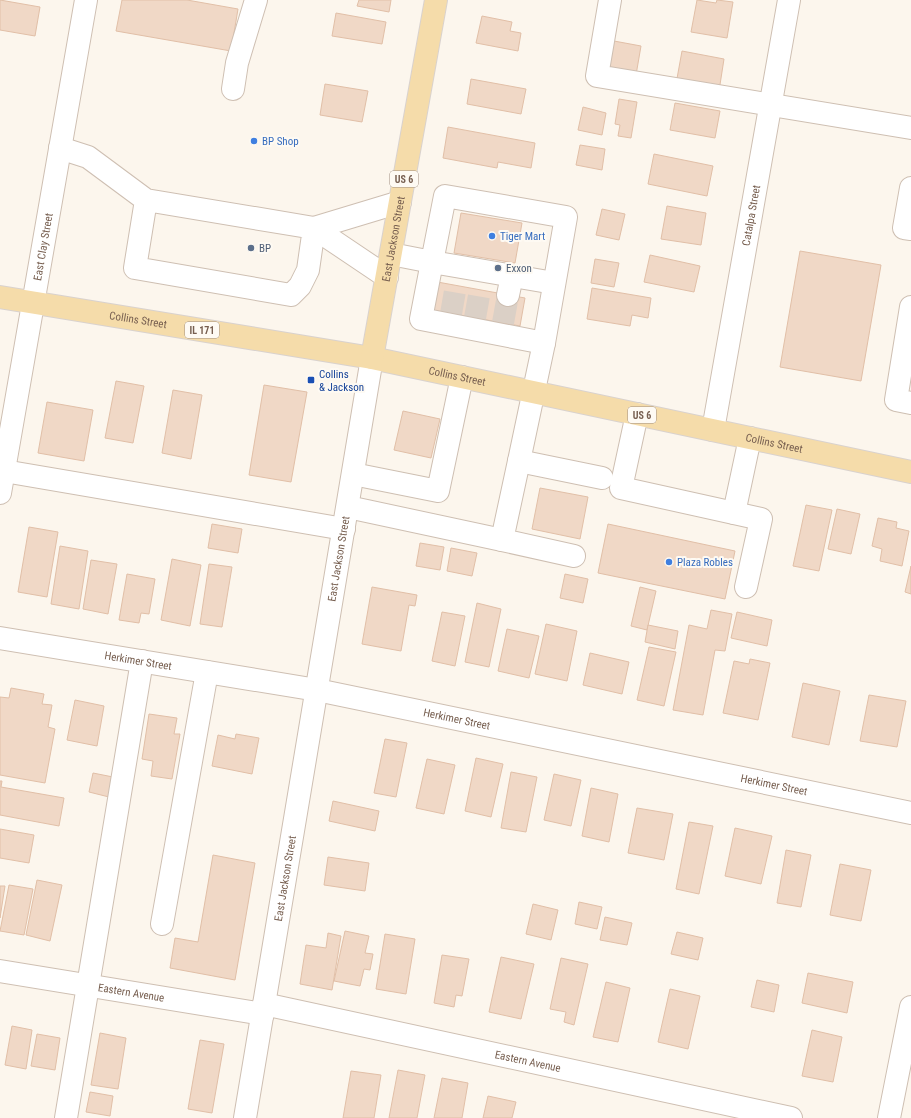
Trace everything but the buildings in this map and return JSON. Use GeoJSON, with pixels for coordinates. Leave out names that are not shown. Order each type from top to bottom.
{"type":"FeatureCollection","features":[{"type":"Feature","properties":{"kind":"main road","name":"East Jackson Street"},"geometry":{"type":"LineString","coordinates":[[372,358],[436,0]]}},
{"type":"Feature","properties":{"kind":"main road","name":"Collins Street"},"geometry":{"type":"LineString","coordinates":[[0,297],[372,358],[911,472]]}},
{"type":"Feature","properties":{"kind":"street","name":"East Clay Street"},"geometry":{"type":"LineString","coordinates":[[0,493],[86,0]]}},
{"type":"Feature","properties":{"kind":"street"},"geometry":{"type":"LineString","coordinates":[[233,89],[237,63],[256,0]]}},
{"type":"Feature","properties":{"kind":"street"},"geometry":{"type":"LineString","coordinates":[[610,0],[597,76],[911,128]]}},
{"type":"Feature","properties":{"kind":"street","name":"Catalpa Street"},"geometry":{"type":"LineString","coordinates":[[713,430],[788,0]]}},
{"type":"Feature","properties":{"kind":"street"},"geometry":{"type":"LineString","coordinates":[[60,148],[88,157],[146,200],[314,228],[387,277]]}},
{"type":"Feature","properties":{"kind":"street"},"geometry":{"type":"LineString","coordinates":[[911,188],[904,228],[911,229]]}},
{"type":"Feature","properties":{"kind":"street"},"geometry":{"type":"LineString","coordinates":[[502,540],[544,343],[566,217],[445,196],[421,319],[450,319],[502,329],[544,343]]}},
{"type":"Feature","properties":{"kind":"street"},"geometry":{"type":"LineString","coordinates":[[146,200],[135,268],[291,295],[300,286],[308,270],[314,228]]}},
{"type":"Feature","properties":{"kind":"street"},"geometry":{"type":"LineString","coordinates":[[314,228],[400,202]]}},
{"type":"Feature","properties":{"kind":"street"},"geometry":{"type":"LineString","coordinates":[[391,254],[432,262],[458,276],[510,285],[554,283]]}},
{"type":"Feature","properties":{"kind":"street"},"geometry":{"type":"LineString","coordinates":[[911,307],[896,400],[911,403]]}},
{"type":"Feature","properties":{"kind":"street","name":"East Jackson Street"},"geometry":{"type":"LineString","coordinates":[[245,1118],[372,358]]}},
{"type":"Feature","properties":{"kind":"street"},"geometry":{"type":"LineString","coordinates":[[353,474],[438,491],[462,377]]}},
{"type":"Feature","properties":{"kind":"street"},"geometry":{"type":"LineString","coordinates":[[637,414],[621,488],[761,519],[746,586]]}},
{"type":"Feature","properties":{"kind":"street"},"geometry":{"type":"LineString","coordinates":[[734,513],[750,438]]}},
{"type":"Feature","properties":{"kind":"street"},"geometry":{"type":"LineString","coordinates":[[519,460],[602,478]]}},
{"type":"Feature","properties":{"kind":"street"},"geometry":{"type":"LineString","coordinates":[[4,471],[344,529]]}},
{"type":"Feature","properties":{"kind":"street"},"geometry":{"type":"LineString","coordinates":[[348,507],[574,556]]}},
{"type":"Feature","properties":{"kind":"street","name":"Herkimer Street"},"geometry":{"type":"LineString","coordinates":[[0,638],[317,690],[911,813]]}},
{"type":"Feature","properties":{"kind":"street"},"geometry":{"type":"LineString","coordinates":[[66,1118],[142,661]]}},
{"type":"Feature","properties":{"kind":"street"},"geometry":{"type":"LineString","coordinates":[[162,924],[207,672]]}},
{"type":"Feature","properties":{"kind":"street","name":"Eastern Avenue"},"geometry":{"type":"LineString","coordinates":[[0,971],[87,985],[263,1009],[792,1118]]}},
{"type":"Feature","properties":{"kind":"street"},"geometry":{"type":"LineString","coordinates":[[889,1118],[911,1007]]}},
{"type":"Feature","properties":{"kind":"tunnel"},"geometry":{"type":"LineString","coordinates":[[451,314],[456,285]]}},
{"type":"Feature","properties":{"kind":"tunnel"},"geometry":{"type":"LineString","coordinates":[[475,318],[480,290]]}},
{"type":"Feature","properties":{"kind":"tunnel"},"geometry":{"type":"LineString","coordinates":[[503,323],[508,295]]}},
{"type":"Feature","properties":{"kind":"place","name":"BP Shop"},"geometry":{"type":"Point","coordinates":[254,141]}},
{"type":"Feature","properties":{"kind":"place","name":"Tiger Mart"},"geometry":{"type":"Point","coordinates":[492,236]}},
{"type":"Feature","properties":{"kind":"place","name":"BP"},"geometry":{"type":"Point","coordinates":[251,248]}},
{"type":"Feature","properties":{"kind":"place","name":"Exxon"},"geometry":{"type":"Point","coordinates":[498,268]}},
{"type":"Feature","properties":{"kind":"place","name":"Collins & Jackson"},"geometry":{"type":"Point","coordinates":[311,380]}},
{"type":"Feature","properties":{"kind":"place","name":"Plaza Robles"},"geometry":{"type":"Point","coordinates":[669,562]}}]}
